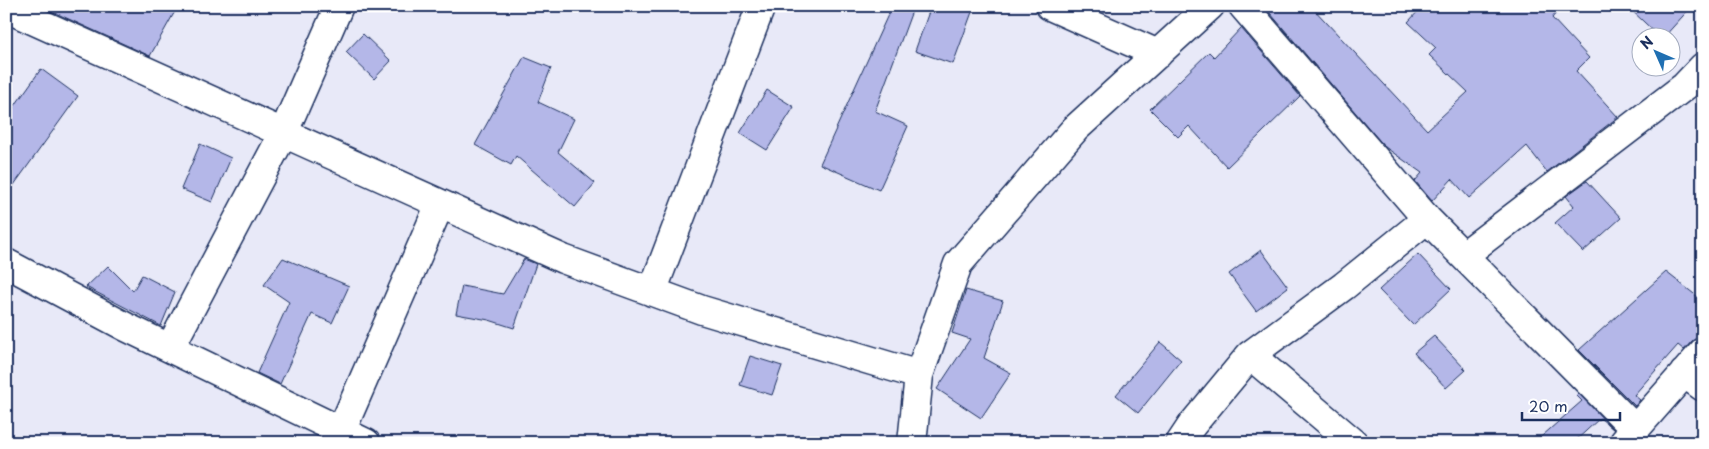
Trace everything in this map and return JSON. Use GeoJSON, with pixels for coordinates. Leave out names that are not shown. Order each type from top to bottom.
{"type":"FeatureCollection","features":[{"type":"Feature","properties":{"kind":"street"},"geometry":{"type":"LineString","coordinates":[[170,348],[283,134],[339,6]]}},
{"type":"Feature","properties":{"kind":"street"},"geometry":{"type":"LineString","coordinates":[[1050,6],[1158,54]]}},
{"type":"Feature","properties":{"kind":"street"},"geometry":{"type":"LineString","coordinates":[[912,443],[919,375],[958,264],[1076,129],[1210,6]]}},
{"type":"Feature","properties":{"kind":"street"},"geometry":{"type":"LineString","coordinates":[[1242,6],[1427,219],[1464,256],[1629,436],[1694,380],[1703,352]]}},
{"type":"Feature","properties":{"kind":"street"},"geometry":{"type":"LineString","coordinates":[[652,292],[758,7]]}},
{"type":"Feature","properties":{"kind":"street"},"geometry":{"type":"LineString","coordinates":[[6,8],[563,259],[702,310],[919,375]]}},
{"type":"Feature","properties":{"kind":"street"},"geometry":{"type":"LineString","coordinates":[[1464,256],[1685,86],[1703,67]]}},
{"type":"Feature","properties":{"kind":"street"},"geometry":{"type":"LineString","coordinates":[[339,437],[440,204]]}},
{"type":"Feature","properties":{"kind":"street"},"geometry":{"type":"LineString","coordinates":[[1180,443],[1250,355],[1344,286],[1427,219]]}},
{"type":"Feature","properties":{"kind":"street"},"geometry":{"type":"LineString","coordinates":[[6,263],[339,437],[366,443]]}},
{"type":"Feature","properties":{"kind":"street"},"geometry":{"type":"LineString","coordinates":[[1250,355],[1354,443]]}},
{"type":"Feature","properties":{"kind":"building"},"geometry":{"type":"Polygon","coordinates":[[[40,6],[178,6],[150,56],[40,6]]]}},
{"type":"Feature","properties":{"kind":"building"},"geometry":{"type":"Polygon","coordinates":[[[892,6],[901,6],[912,11],[875,111],[908,126],[879,190],[820,164],[892,6]]]}},
{"type":"Feature","properties":{"kind":"building"},"geometry":{"type":"Polygon","coordinates":[[[931,6],[956,6],[972,12],[953,64],[915,51],[931,6]]]}},
{"type":"Feature","properties":{"kind":"building"},"geometry":{"type":"Polygon","coordinates":[[[1264,6],[1311,6],[1427,130],[1468,92],[1429,55],[1436,48],[1408,22],[1423,6],[1562,6],[1552,18],[1589,58],[1576,71],[1618,117],[1547,172],[1527,146],[1469,198],[1452,179],[1432,201],[1415,181],[1422,173],[1385,147],[1264,6]]]}},
{"type":"Feature","properties":{"kind":"building"},"geometry":{"type":"Polygon","coordinates":[[[1627,6],[1692,6],[1672,28],[1650,28],[1627,6]]]}},
{"type":"Feature","properties":{"kind":"building"},"geometry":{"type":"Polygon","coordinates":[[[1241,28],[1300,96],[1227,167],[1189,126],[1178,137],[1150,109],[1209,52],[1214,57],[1241,28]]]}},
{"type":"Feature","properties":{"kind":"building"},"geometry":{"type":"Polygon","coordinates":[[[363,34],[391,61],[374,79],[346,52],[363,34]]]}},
{"type":"Feature","properties":{"kind":"building"},"geometry":{"type":"Polygon","coordinates":[[[524,57],[551,68],[538,102],[574,119],[558,152],[595,183],[575,207],[516,156],[511,165],[475,145],[524,57]]]}},
{"type":"Feature","properties":{"kind":"building"},"geometry":{"type":"Polygon","coordinates":[[[41,69],[78,96],[6,196],[6,118],[41,69]]]}},
{"type":"Feature","properties":{"kind":"building"},"geometry":{"type":"Polygon","coordinates":[[[767,90],[794,107],[767,150],[740,133],[767,90]]]}},
{"type":"Feature","properties":{"kind":"building"},"geometry":{"type":"Polygon","coordinates":[[[200,144],[231,158],[212,202],[181,189],[200,144]]]}},
{"type":"Feature","properties":{"kind":"building"},"geometry":{"type":"Polygon","coordinates":[[[1587,181],[1621,218],[1583,252],[1555,223],[1574,206],[1566,196],[1587,181]]]}},
{"type":"Feature","properties":{"kind":"building"},"geometry":{"type":"Polygon","coordinates":[[[1261,250],[1288,287],[1256,311],[1229,274],[1261,250]]]}},
{"type":"Feature","properties":{"kind":"building"},"geometry":{"type":"Polygon","coordinates":[[[1418,254],[1451,289],[1413,325],[1379,290],[1418,254]]]}},
{"type":"Feature","properties":{"kind":"building"},"geometry":{"type":"Polygon","coordinates":[[[283,258],[349,286],[332,323],[312,314],[280,384],[257,373],[289,302],[264,285],[283,258]]]}},
{"type":"Feature","properties":{"kind":"building"},"geometry":{"type":"Polygon","coordinates":[[[524,259],[536,264],[514,328],[489,320],[456,314],[462,286],[503,294],[524,259]]]}},
{"type":"Feature","properties":{"kind":"building"},"geometry":{"type":"Polygon","coordinates":[[[108,266],[133,291],[142,275],[175,292],[161,326],[86,287],[108,266]]]}},
{"type":"Feature","properties":{"kind":"building"},"geometry":{"type":"Polygon","coordinates":[[[1666,272],[1703,301],[1703,337],[1698,337],[1692,341],[1684,350],[1678,345],[1634,395],[1640,400],[1635,406],[1579,350],[1666,272]]]}},
{"type":"Feature","properties":{"kind":"building"},"geometry":{"type":"Polygon","coordinates":[[[966,290],[1003,301],[984,358],[1011,373],[981,418],[937,389],[970,339],[952,333],[966,290]]]}},
{"type":"Feature","properties":{"kind":"building"},"geometry":{"type":"Polygon","coordinates":[[[1434,336],[1466,370],[1446,388],[1414,353],[1434,336]]]}},
{"type":"Feature","properties":{"kind":"building"},"geometry":{"type":"Polygon","coordinates":[[[1160,342],[1181,360],[1138,413],[1116,395],[1160,342]]]}},
{"type":"Feature","properties":{"kind":"building"},"geometry":{"type":"Polygon","coordinates":[[[750,356],[782,366],[772,395],[740,385],[750,356]]]}},
{"type":"Feature","properties":{"kind":"building"},"geometry":{"type":"Polygon","coordinates":[[[1578,393],[1614,430],[1600,418],[1573,443],[1534,443],[1582,401],[1576,395],[1578,393]]]}}]}
